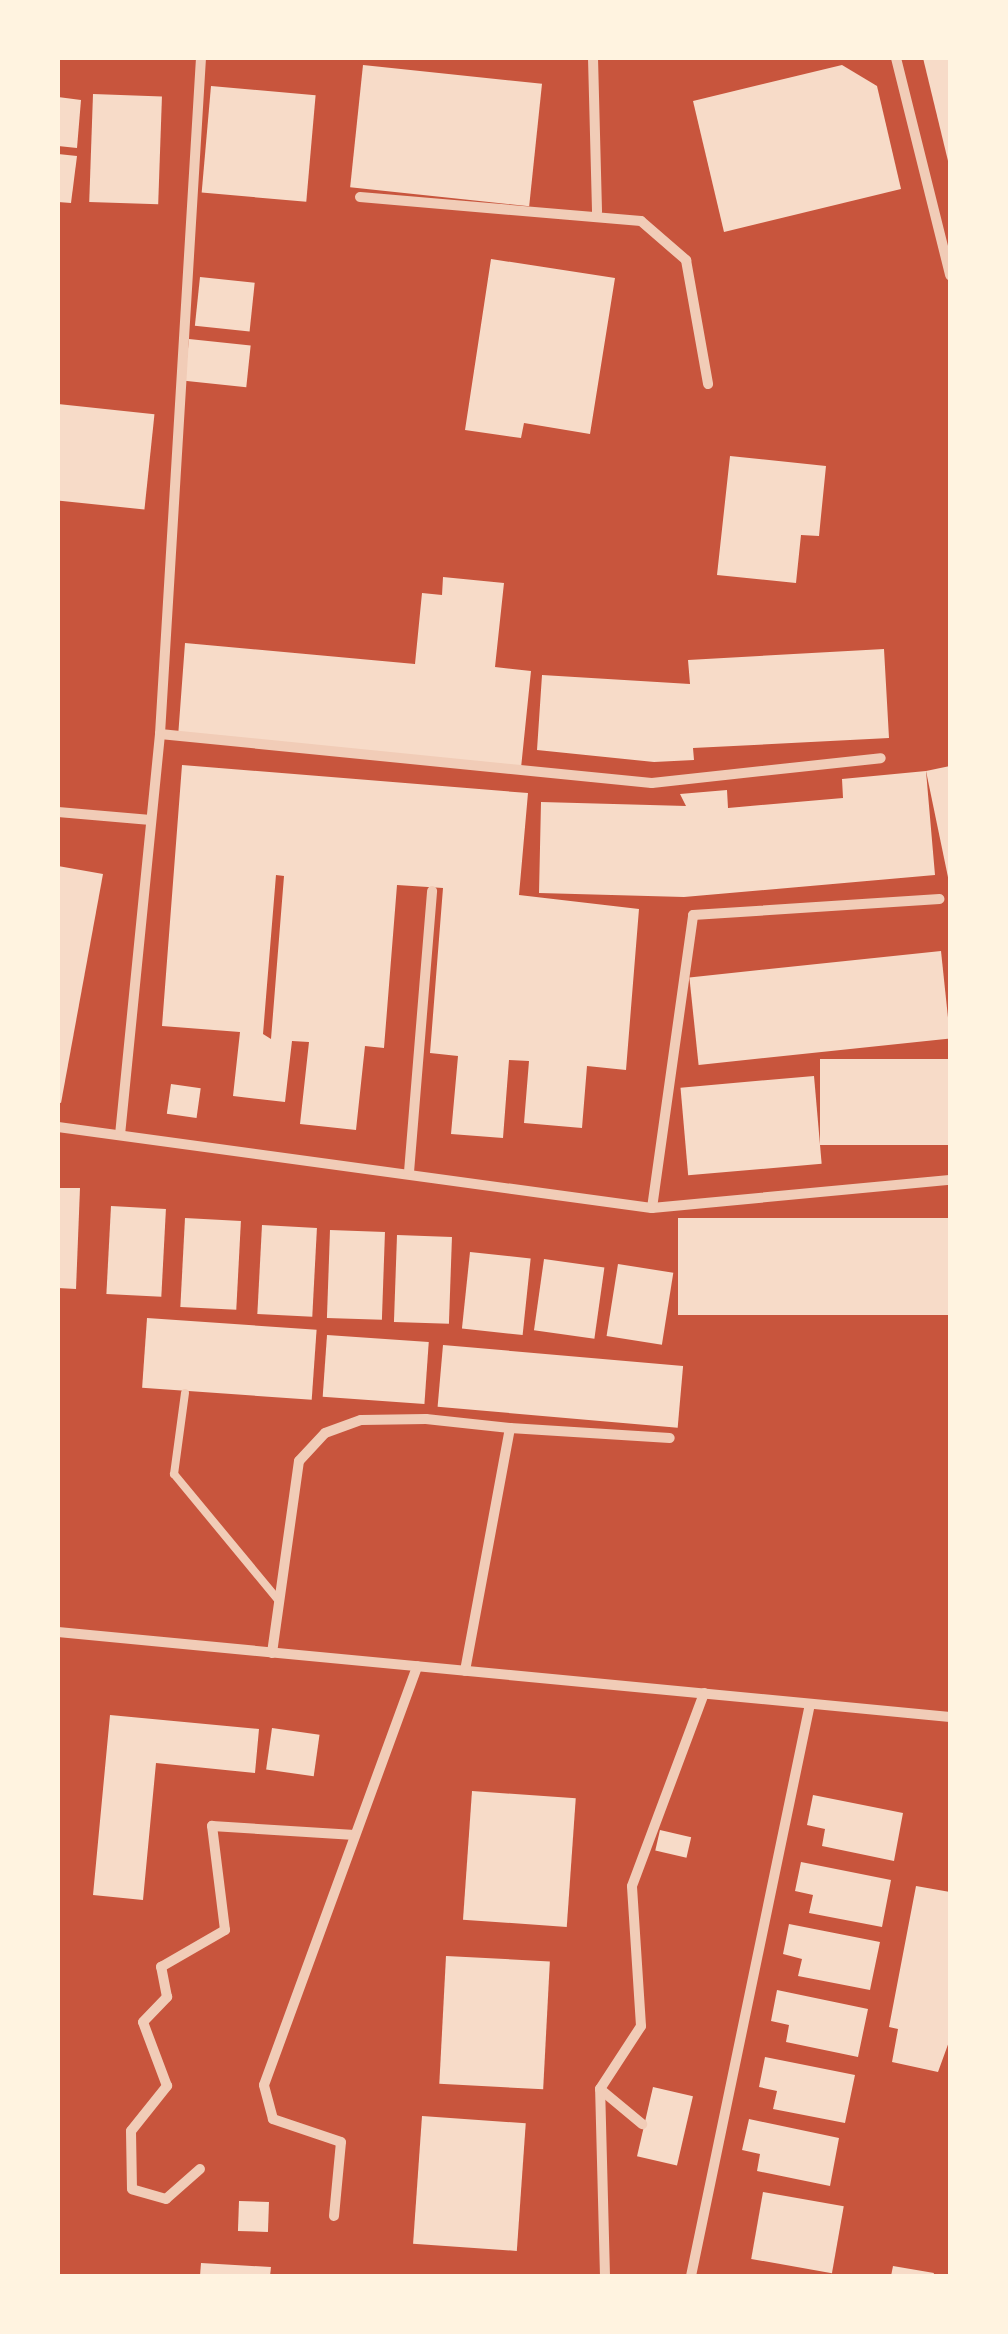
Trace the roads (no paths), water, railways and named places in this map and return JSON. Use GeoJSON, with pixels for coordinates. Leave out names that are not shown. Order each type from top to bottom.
{"type":"FeatureCollection","features":[{"type":"Feature","properties":{"kind":"street"},"geometry":{"type":"LineString","coordinates":[[120,1135],[160,734],[201,58]]}},
{"type":"Feature","properties":{"kind":"street"},"geometry":{"type":"LineString","coordinates":[[594,58],[597,212]]}},
{"type":"Feature","properties":{"kind":"street"},"geometry":{"type":"LineString","coordinates":[[896,58],[950,276]]}},
{"type":"Feature","properties":{"kind":"street"},"geometry":{"type":"LineString","coordinates":[[360,198],[597,212],[642,221],[686,260],[708,384]]}},
{"type":"Feature","properties":{"kind":"street"},"geometry":{"type":"LineString","coordinates":[[160,734],[652,783],[881,758]]}},
{"type":"Feature","properties":{"kind":"street"},"geometry":{"type":"LineString","coordinates":[[58,812],[151,820]]}},
{"type":"Feature","properties":{"kind":"street"},"geometry":{"type":"LineString","coordinates":[[409,1172],[432,890]]}},
{"type":"Feature","properties":{"kind":"street"},"geometry":{"type":"LineString","coordinates":[[652,1208],[693,915],[939,898]]}},
{"type":"Feature","properties":{"kind":"street"},"geometry":{"type":"LineString","coordinates":[[58,1127],[652,1208],[950,1180]]}},
{"type":"Feature","properties":{"kind":"street"},"geometry":{"type":"LineString","coordinates":[[272,1653],[299,1461],[325,1433],[377,1420],[670,1438]]}},
{"type":"Feature","properties":{"kind":"street"},"geometry":{"type":"LineString","coordinates":[[465,1671],[510,1428]]}},
{"type":"Feature","properties":{"kind":"street"},"geometry":{"type":"LineString","coordinates":[[58,1632],[950,1717]]}},
{"type":"Feature","properties":{"kind":"street"},"geometry":{"type":"LineString","coordinates":[[334,2216],[341,2142],[273,2119],[264,2085],[417,1666]]}},
{"type":"Feature","properties":{"kind":"street"},"geometry":{"type":"LineString","coordinates":[[605,2276],[600,2089],[641,2026],[632,1886],[704,1694]]}},
{"type":"Feature","properties":{"kind":"street"},"geometry":{"type":"LineString","coordinates":[[692,2276],[810,1704]]}},
{"type":"Feature","properties":{"kind":"street"},"geometry":{"type":"LineString","coordinates":[[200,2169],[166,2198],[132,2189],[131,2132],[167,2086],[143,2022],[167,1996],[161,1967],[225,1930],[212,1826],[356,1835]]}},
{"type":"Feature","properties":{"kind":"street"},"geometry":{"type":"LineString","coordinates":[[600,2089],[642,2124]]}},
{"type":"Feature","properties":{"kind":"lane"},"geometry":{"type":"LineString","coordinates":[[184,1394],[174,1474],[279,1601]]}}]}
